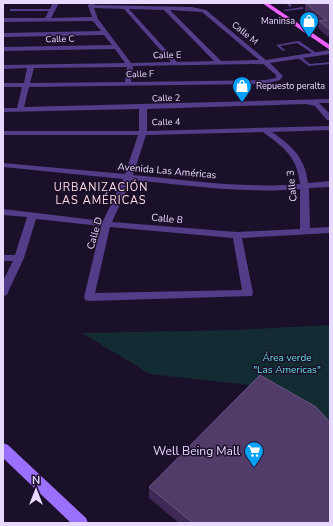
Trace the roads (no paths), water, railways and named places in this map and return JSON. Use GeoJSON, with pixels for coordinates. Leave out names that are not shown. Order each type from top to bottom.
{"type":"FeatureCollection","features":[{"type":"Feature","properties":{"kind":"main road"},"geometry":{"type":"LineString","coordinates":[[265,3],[330,48]]}},
{"type":"Feature","properties":{"kind":"main road"},"geometry":{"type":"LineString","coordinates":[[275,3],[330,41]]}},
{"type":"Feature","properties":{"kind":"main road"},"geometry":{"type":"LineString","coordinates":[[3,449],[81,523]]}},
{"type":"Feature","properties":{"kind":"street"},"geometry":{"type":"LineString","coordinates":[[46,20],[56,3]]}},
{"type":"Feature","properties":{"kind":"street"},"geometry":{"type":"LineString","coordinates":[[92,4],[95,19],[104,33],[117,47],[130,65],[128,83]]}},
{"type":"Feature","properties":{"kind":"street","name":"Calle M"},"geometry":{"type":"LineString","coordinates":[[92,4],[165,8],[192,6],[204,11],[266,62],[279,74],[278,79]]}},
{"type":"Feature","properties":{"kind":"street"},"geometry":{"type":"LineString","coordinates":[[125,7],[176,64]]}},
{"type":"Feature","properties":{"kind":"street"},"geometry":{"type":"LineString","coordinates":[[165,8],[219,63]]}},
{"type":"Feature","properties":{"kind":"street"},"geometry":{"type":"LineString","coordinates":[[4,22],[95,19]]}},
{"type":"Feature","properties":{"kind":"street"},"geometry":{"type":"LineString","coordinates":[[3,34],[104,33]]}},
{"type":"Feature","properties":{"kind":"street","name":"Calle C"},"geometry":{"type":"LineString","coordinates":[[3,49],[117,47]]}},
{"type":"Feature","properties":{"kind":"street","name":"Calle E"},"geometry":{"type":"LineString","coordinates":[[3,67],[266,62],[330,52]]}},
{"type":"Feature","properties":{"kind":"street"},"geometry":{"type":"LineString","coordinates":[[20,110],[31,66]]}},
{"type":"Feature","properties":{"kind":"street","name":"Calle F"},"geometry":{"type":"LineString","coordinates":[[3,85],[265,82],[278,79]]}},
{"type":"Feature","properties":{"kind":"street","name":"Calle 2"},"geometry":{"type":"LineString","coordinates":[[3,110],[330,101]]}},
{"type":"Feature","properties":{"kind":"street"},"geometry":{"type":"LineString","coordinates":[[307,102],[317,106],[330,118]]}},
{"type":"Feature","properties":{"kind":"street","name":"Calle D"},"geometry":{"type":"LineString","coordinates":[[143,107],[143,133],[128,178],[106,224],[89,298],[248,293],[237,235]]}},
{"type":"Feature","properties":{"kind":"street","name":"Calle 4"},"geometry":{"type":"LineString","coordinates":[[3,133],[143,133],[330,128]]}},
{"type":"Feature","properties":{"kind":"street","name":"Calle 3"},"geometry":{"type":"LineString","coordinates":[[264,130],[287,146],[300,164],[304,187],[305,232]]}},
{"type":"Feature","properties":{"kind":"street","name":"Avenida Las Américas"},"geometry":{"type":"LineString","coordinates":[[3,165],[240,188],[270,189],[330,184]]}},
{"type":"Feature","properties":{"kind":"street","name":"Calle 8"},"geometry":{"type":"LineString","coordinates":[[3,212],[106,224],[237,235],[330,230]]}},
{"type":"Feature","properties":{"kind":"street"},"geometry":{"type":"LineString","coordinates":[[3,292],[19,258],[32,215]]}},
{"type":"Feature","properties":{"kind":"street"},"geometry":{"type":"LineString","coordinates":[[3,258],[19,258]]}},
{"type":"Feature","properties":{"kind":"lane"},"geometry":{"type":"LineString","coordinates":[[286,3],[291,6]]}},
{"type":"Feature","properties":{"kind":"lane"},"geometry":{"type":"LineString","coordinates":[[286,10],[302,8]]}},
{"type":"Feature","properties":{"kind":"lane"},"geometry":{"type":"LineString","coordinates":[[11,10],[52,10]]}},
{"type":"Feature","properties":{"kind":"lane"},"geometry":{"type":"LineString","coordinates":[[283,50],[278,44],[298,42],[316,54]]}},
{"type":"Feature","properties":{"kind":"lane"},"geometry":{"type":"LineString","coordinates":[[299,57],[309,65],[330,63]]}},
{"type":"Feature","properties":{"kind":"place","name":"Maninsa"},"geometry":{"type":"Point","coordinates":[309,38]}},
{"type":"Feature","properties":{"kind":"place","name":"Repuesto peralta"},"geometry":{"type":"Point","coordinates":[242,103]}},
{"type":"Feature","properties":{"kind":"place","name":"Well Being Mall"},"geometry":{"type":"Point","coordinates":[254,468]}},
{"type":"Feature","properties":{"kind":"district","name":"URBANIZACIÓN LAS AMÉRICAS"},"geometry":{"type":"Point","coordinates":[101,193]}},
{"type":"Feature","properties":{"kind":"park label","name":"Área verde \"Las Americas\""},"geometry":{"type":"Point","coordinates":[287,362]}}]}
